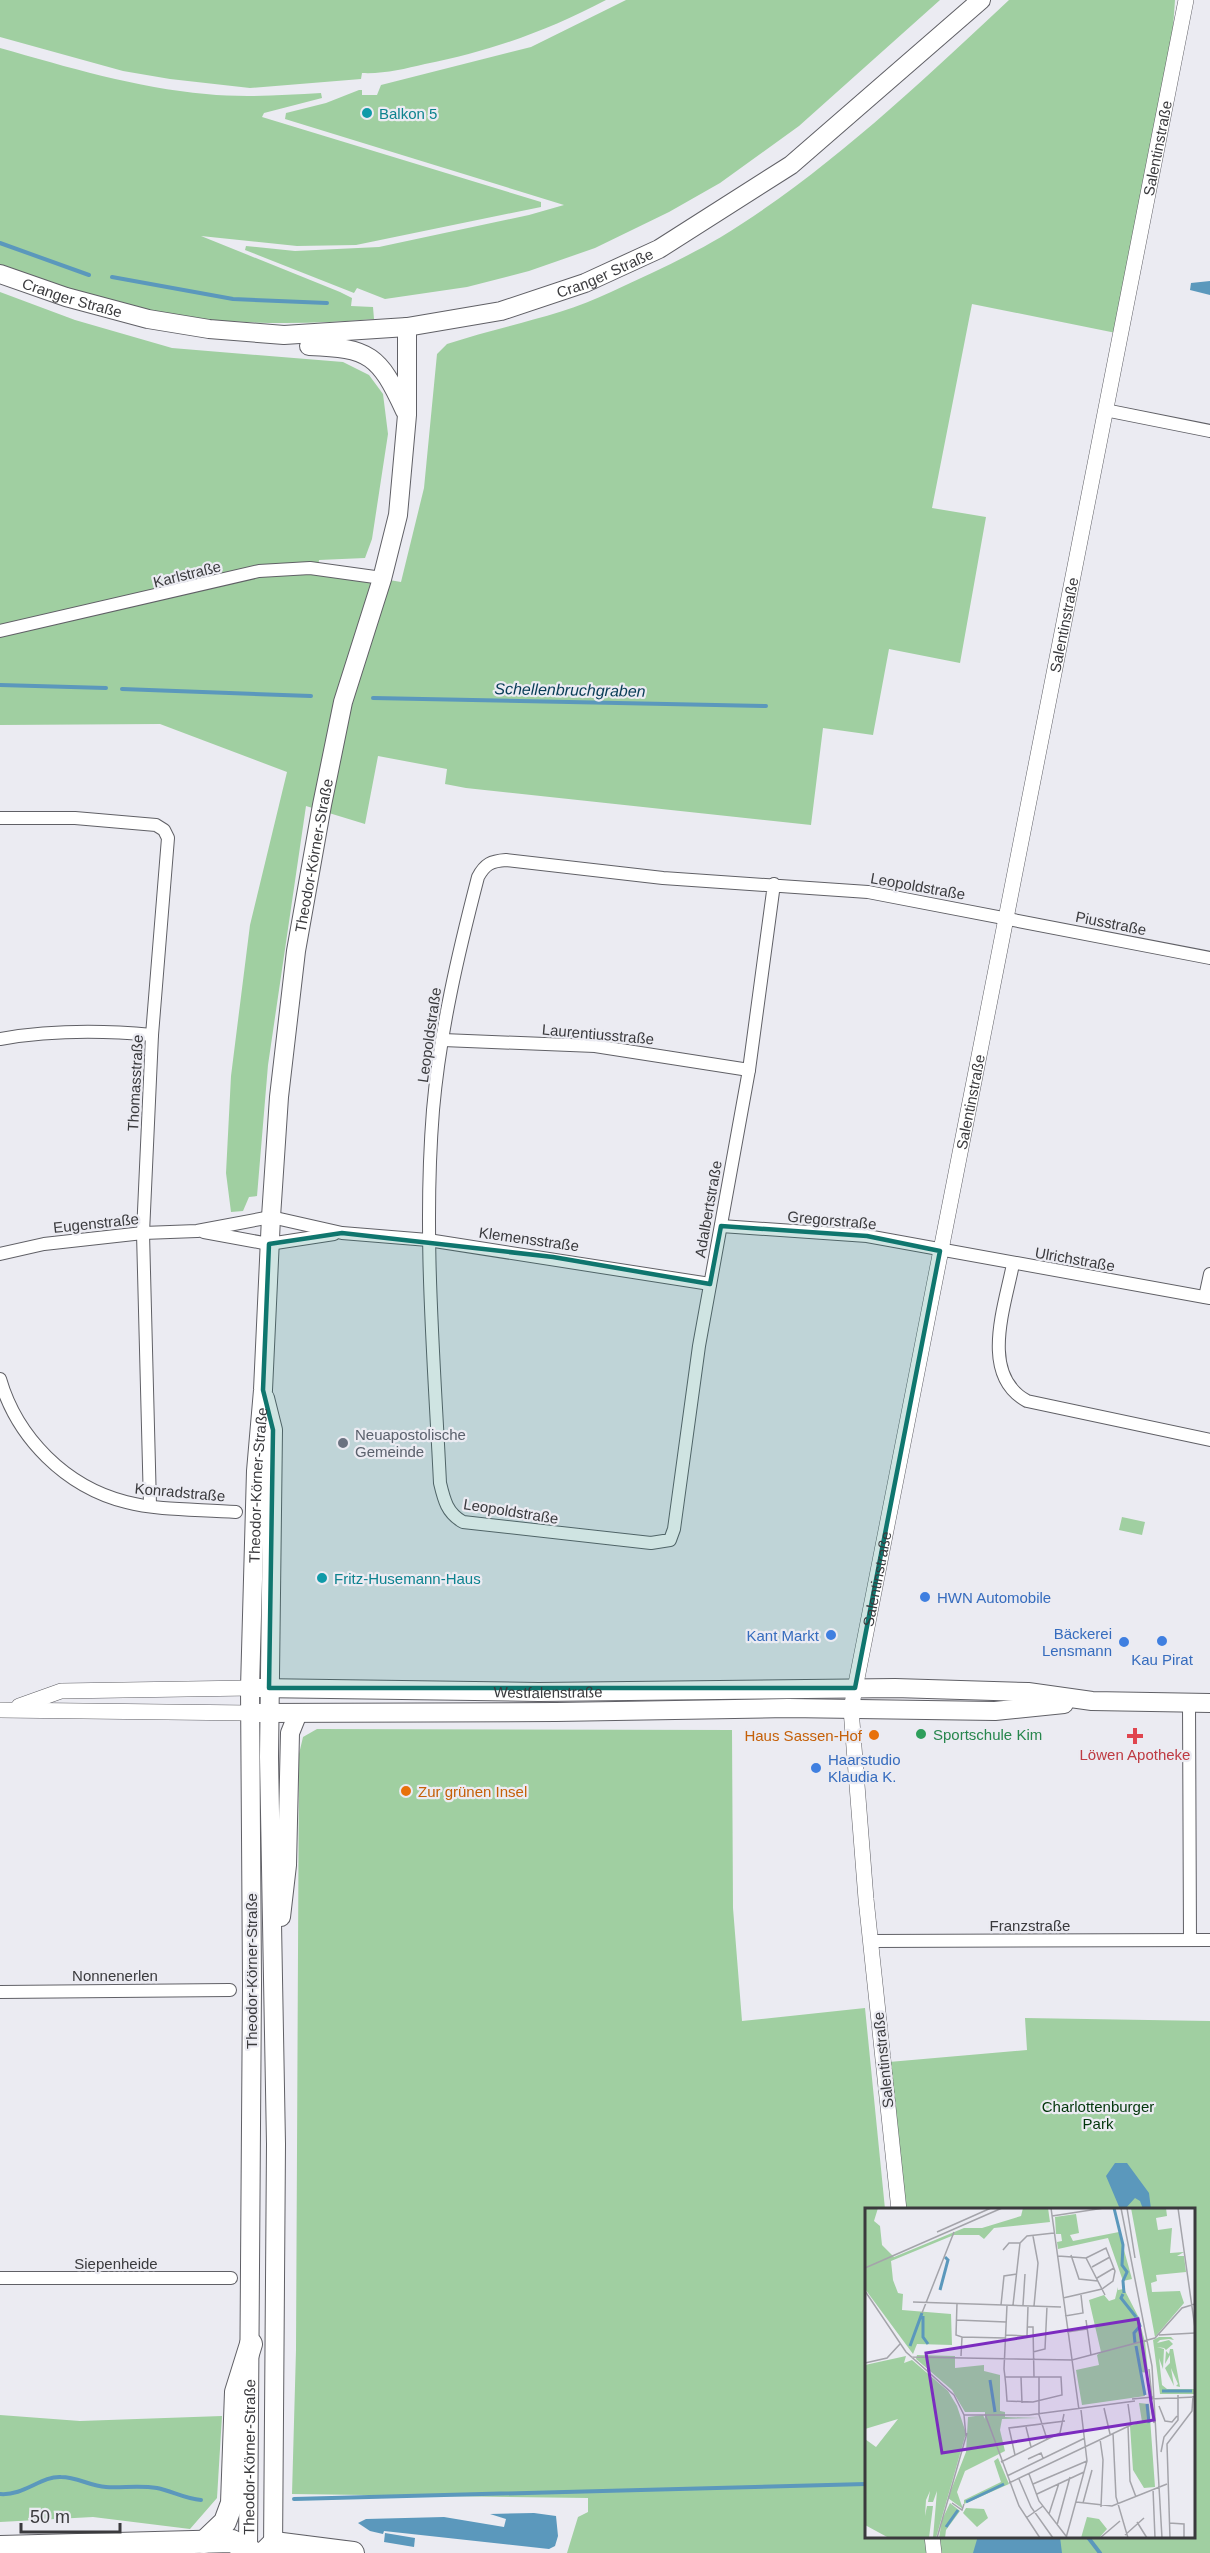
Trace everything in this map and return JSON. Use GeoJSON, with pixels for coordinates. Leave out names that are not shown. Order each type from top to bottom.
{"type":"FeatureCollection","features":[{"type":"Feature","properties":{"kind":"highway"},"geometry":{"type":"LineString","coordinates":[[204,2542],[225,2522],[232,2503],[236,2392],[251,2344]]}},
{"type":"Feature","properties":{"kind":"highway"},"geometry":{"type":"LineString","coordinates":[[0,2547],[232,2541],[260,2550],[353,2553]]}},
{"type":"Feature","properties":{"kind":"main road","name":"Cranger Straße"},"geometry":{"type":"LineString","coordinates":[[0,274],[66,297],[148,319],[209,329],[284,335],[407,327],[501,310],[585,283],[659,249],[791,165],[981,0]]}},
{"type":"Feature","properties":{"kind":"main road","name":"Cranger Straße"},"geometry":{"type":"LineString","coordinates":[[148,319],[173,333],[253,343],[353,349],[382,368],[407,415]]}},
{"type":"Feature","properties":{"kind":"main road","name":"Theodor-Körner-Straße"},"geometry":{"type":"LineString","coordinates":[[260,2550],[251,2344],[250,1688],[256,1471],[263,1390],[269,1244],[279,1097],[296,951],[343,702],[382,578],[398,515],[407,415],[407,327]]}},
{"type":"Feature","properties":{"kind":"main road","name":"Theodor-Körner-Straße"},"geometry":{"type":"LineString","coordinates":[[260,2550],[276,2292],[269,1713],[273,1430],[263,1390]]}},
{"type":"Feature","properties":{"kind":"main road","name":"Westfalenstraße"},"geometry":{"type":"LineString","coordinates":[[250,1688],[540,1692],[855,1688],[1028,1692],[1092,1701],[1210,1703]]}},
{"type":"Feature","properties":{"kind":"main road","name":"Westfalenstraße"},"geometry":{"type":"LineString","coordinates":[[250,1713],[851,1709],[994,1711],[1092,1701]]}},
{"type":"Feature","properties":{"kind":"main road","name":"Theodor-Körner-Straße"},"geometry":{"type":"LineString","coordinates":[[274,1978],[287,1865],[290,1733],[298,1713]]}},
{"type":"Feature","properties":{"kind":"street","name":"Salentinstraße"},"geometry":{"type":"LineString","coordinates":[[899,2208],[870,1941],[851,1709],[1186,0]]}},
{"type":"Feature","properties":{"kind":"street"},"geometry":{"type":"LineString","coordinates":[[1106,410],[1210,430]]}},
{"type":"Feature","properties":{"kind":"street","name":"Karlstraße"},"geometry":{"type":"LineString","coordinates":[[0,632],[259,571],[310,568],[382,578]]}},
{"type":"Feature","properties":{"kind":"street","name":"Thomasstraße"},"geometry":{"type":"LineString","coordinates":[[0,818],[75,818],[156,825],[164,830],[168,838],[152,1035],[143,1233],[150,1505]]}},
{"type":"Feature","properties":{"kind":"street","name":"Leopoldstraße"},"geometry":{"type":"LineString","coordinates":[[670,1540],[651,1543],[464,1522],[453,1516],[444,1501],[440,1483],[428,1240],[434,1109],[450,992],[478,877],[483,867],[492,861],[663,878],[868,892],[1006,917]]}},
{"type":"Feature","properties":{"kind":"street","name":"Adalbertstraße"},"geometry":{"type":"LineString","coordinates":[[670,1540],[674,1529],[710,1284],[749,1070],[774,884]]}},
{"type":"Feature","properties":{"kind":"street","name":"Piusstraße"},"geometry":{"type":"LineString","coordinates":[[1006,917],[1210,958]]}},
{"type":"Feature","properties":{"kind":"street"},"geometry":{"type":"LineString","coordinates":[[0,1039],[48,1031],[86,1030],[152,1035]]}},
{"type":"Feature","properties":{"kind":"street","name":"Laurentiusstraße"},"geometry":{"type":"LineString","coordinates":[[443,1040],[595,1046],[749,1070]]}},
{"type":"Feature","properties":{"kind":"street","name":"Eugenstraße"},"geometry":{"type":"LineString","coordinates":[[0,1254],[44,1244],[143,1233],[196,1231],[271,1217]]}},
{"type":"Feature","properties":{"kind":"street","name":"Klemensstraße"},"geometry":{"type":"LineString","coordinates":[[271,1217],[342,1233],[428,1240],[553,1257],[710,1284]]}},
{"type":"Feature","properties":{"kind":"street","name":"Gregorstraße"},"geometry":{"type":"LineString","coordinates":[[721,1226],[867,1236],[940,1251]]}},
{"type":"Feature","properties":{"kind":"street","name":"Eugenstraße"},"geometry":{"type":"LineString","coordinates":[[196,1231],[269,1244]]}},
{"type":"Feature","properties":{"kind":"street","name":"Klemensstraße"},"geometry":{"type":"LineString","coordinates":[[269,1244],[342,1233]]}},
{"type":"Feature","properties":{"kind":"street","name":"Ulrichstraße"},"geometry":{"type":"LineString","coordinates":[[940,1251],[1208,1298],[1210,1274]]}},
{"type":"Feature","properties":{"kind":"street"},"geometry":{"type":"LineString","coordinates":[[1013,1264],[999,1350],[1000,1369],[1006,1384],[1017,1396],[1028,1401],[1210,1440]]}},
{"type":"Feature","properties":{"kind":"street","name":"Konradstraße"},"geometry":{"type":"LineString","coordinates":[[0,1379],[20,1425],[53,1463],[94,1491],[128,1503],[236,1512]]}},
{"type":"Feature","properties":{"kind":"street","name":"Westfalenstraße"},"geometry":{"type":"LineString","coordinates":[[3,1710],[61,1691],[250,1688]]}},
{"type":"Feature","properties":{"kind":"street"},"geometry":{"type":"LineString","coordinates":[[1189,1703],[1190,1940]]}},
{"type":"Feature","properties":{"kind":"street","name":"Westfalenstraße"},"geometry":{"type":"LineString","coordinates":[[3,1710],[250,1713]]}},
{"type":"Feature","properties":{"kind":"street","name":"Franzstraße"},"geometry":{"type":"LineString","coordinates":[[870,1941],[1210,1940]]}},
{"type":"Feature","properties":{"kind":"street","name":"Nonnenerlen"},"geometry":{"type":"LineString","coordinates":[[0,1992],[230,1990]]}},
{"type":"Feature","properties":{"kind":"street","name":"Siepenheide"},"geometry":{"type":"LineString","coordinates":[[0,2278],[231,2278]]}},
{"type":"Feature","properties":{"kind":"street"},"geometry":{"type":"LineString","coordinates":[[932,2538],[934,2553]]}},
{"type":"Feature","properties":{"kind":"highlighted area"},"geometry":{"type":"Polygon","coordinates":[[[721,1226],[867,1236],[940,1251],[855,1688],[269,1688],[273,1430],[263,1390],[269,1244],[342,1233],[553,1257],[710,1284],[721,1226]]]}},
{"type":"Feature","properties":{"kind":"green space"},"geometry":{"type":"Polygon","coordinates":[[[0,0],[606,0],[518,39],[449,59],[394,71],[362,73],[361,79],[250,88],[123,71],[0,37],[0,0]]]}},
{"type":"Feature","properties":{"kind":"green space"},"geometry":{"type":"Polygon","coordinates":[[[626,0],[940,0],[799,126],[720,183],[669,212],[595,248],[529,271],[467,287],[385,299],[357,288],[354,293],[245,250],[246,246],[295,251],[379,247],[529,215],[564,205],[285,119],[286,113],[326,103],[359,90],[362,90],[362,95],[377,95],[381,85],[531,47],[626,0]]]}},
{"type":"Feature","properties":{"kind":"green space"},"geometry":{"type":"Polygon","coordinates":[[[1009,0],[1175,0],[1173,28],[1116,333],[972,304],[932,508],[986,517],[960,663],[889,649],[873,735],[823,728],[811,825],[466,788],[445,784],[447,769],[378,756],[365,824],[306,806],[268,1065],[257,1196],[249,1197],[243,1211],[231,1212],[226,1173],[231,1076],[250,925],[287,772],[160,724],[0,725],[0,292],[75,320],[172,348],[343,362],[369,375],[383,394],[388,434],[372,539],[365,558],[319,560],[318,568],[401,582],[424,488],[437,354],[447,344],[591,301],[667,266],[721,237],[760,212],[835,156],[906,95],[1009,0]]]}},
{"type":"Feature","properties":{"kind":"green space"},"geometry":{"type":"Polygon","coordinates":[[[0,48],[102,76],[180,91],[235,96],[321,93],[322,98],[264,113],[262,117],[541,202],[541,207],[356,245],[297,246],[201,236],[340,292],[352,298],[351,306],[373,307],[374,319],[329,322],[240,322],[145,310],[96,297],[0,266],[0,48]]]}},
{"type":"Feature","properties":{"kind":"green space"},"geometry":{"type":"Polygon","coordinates":[[[1122,1517],[1145,1522],[1142,1535],[1119,1530],[1122,1517]]]}},
{"type":"Feature","properties":{"kind":"green space","name":"Charlottenburger Park"},"geometry":{"type":"Polygon","coordinates":[[[317,1729],[732,1730],[733,1908],[742,2021],[865,2008],[885,2208],[865,2208],[865,2538],[1195,2538],[1195,2208],[905,2208],[889,2062],[1027,2050],[1025,2018],[1210,2021],[1210,2553],[567,2553],[578,2517],[588,2512],[588,2498],[292,2494],[296,2350],[299,1754],[303,1737],[317,1729]]]}},
{"type":"Feature","properties":{"kind":"green space"},"geometry":{"type":"Polygon","coordinates":[[[0,2415],[80,2421],[222,2416],[217,2498],[190,2529],[93,2517],[0,2522],[0,2415]]]}},
{"type":"Feature","properties":{"kind":"water"},"geometry":{"type":"Polygon","coordinates":[[[1210,281],[1210,295],[1190,290],[1191,283],[1210,281]]]}},
{"type":"Feature","properties":{"kind":"water"},"geometry":{"type":"Polygon","coordinates":[[[1115,2163],[1127,2163],[1149,2193],[1151,2208],[1143,2208],[1140,2201],[1135,2198],[1126,2208],[1120,2208],[1106,2176],[1115,2163]]]}},
{"type":"Feature","properties":{"kind":"water"},"geometry":{"type":"Polygon","coordinates":[[[534,2513],[556,2516],[558,2536],[555,2546],[549,2549],[384,2531],[383,2534],[370,2531],[358,2523],[366,2519],[444,2517],[504,2527],[506,2519],[490,2514],[534,2513]]]}},
{"type":"Feature","properties":{"kind":"water"},"geometry":{"type":"Polygon","coordinates":[[[385,2533],[415,2538],[414,2547],[384,2542],[385,2533]]]}},
{"type":"Feature","properties":{"kind":"water"},"geometry":{"type":"Polygon","coordinates":[[[977,2538],[1060,2538],[1062,2553],[973,2553],[977,2538]]]}},
{"type":"Feature","properties":{"kind":"waterway"},"geometry":{"type":"LineString","coordinates":[[0,243],[89,275]]}},
{"type":"Feature","properties":{"kind":"waterway"},"geometry":{"type":"LineString","coordinates":[[112,277],[233,299],[327,303]]}},
{"type":"Feature","properties":{"kind":"waterway","name":"Schellenbruchgraben"},"geometry":{"type":"LineString","coordinates":[[0,685],[106,688]]}},
{"type":"Feature","properties":{"kind":"waterway","name":"Schellenbruchgraben"},"geometry":{"type":"LineString","coordinates":[[122,689],[311,696]]}},
{"type":"Feature","properties":{"kind":"waterway","name":"Schellenbruchgraben"},"geometry":{"type":"LineString","coordinates":[[373,698],[766,706]]}},
{"type":"Feature","properties":{"kind":"waterway"},"geometry":{"type":"LineString","coordinates":[[0,2494],[17,2492],[46,2480],[61,2477],[106,2487],[157,2488],[201,2500]]}},
{"type":"Feature","properties":{"kind":"waterway"},"geometry":{"type":"LineString","coordinates":[[294,2499],[865,2484]]}},
{"type":"Feature","properties":{"kind":"waterway"},"geometry":{"type":"LineString","coordinates":[[1089,2538],[1100,2553]]}},
{"type":"Feature","properties":{"kind":"place","name":"Balkon 5"},"geometry":{"type":"Point","coordinates":[367,113]}},
{"type":"Feature","properties":{"kind":"place","name":"Neuapostolische Gemeinde"},"geometry":{"type":"Point","coordinates":[343,1443]}},
{"type":"Feature","properties":{"kind":"place","name":"Fritz-Husemann-Haus"},"geometry":{"type":"Point","coordinates":[322,1578]}},
{"type":"Feature","properties":{"kind":"place","name":"HWN Automobile"},"geometry":{"type":"Point","coordinates":[925,1597]}},
{"type":"Feature","properties":{"kind":"place","name":"Kant Markt"},"geometry":{"type":"Point","coordinates":[831,1635]}},
{"type":"Feature","properties":{"kind":"place","name":"Kau Pirat"},"geometry":{"type":"Point","coordinates":[1162,1641]}},
{"type":"Feature","properties":{"kind":"place","name":"Bäckerei Lensmann"},"geometry":{"type":"Point","coordinates":[1124,1642]}},
{"type":"Feature","properties":{"kind":"place","name":"Sportschule Kim"},"geometry":{"type":"Point","coordinates":[921,1734]}},
{"type":"Feature","properties":{"kind":"place","name":"Haus Sassen-Hof"},"geometry":{"type":"Point","coordinates":[874,1735]}},
{"type":"Feature","properties":{"kind":"place","name":"Löwen Apotheke"},"geometry":{"type":"Point","coordinates":[1135,1736]}},
{"type":"Feature","properties":{"kind":"place","name":"Haarstudio Klaudia K."},"geometry":{"type":"Point","coordinates":[816,1768]}},
{"type":"Feature","properties":{"kind":"place","name":"Zur grünen Insel"},"geometry":{"type":"Point","coordinates":[406,1791]}}]}
